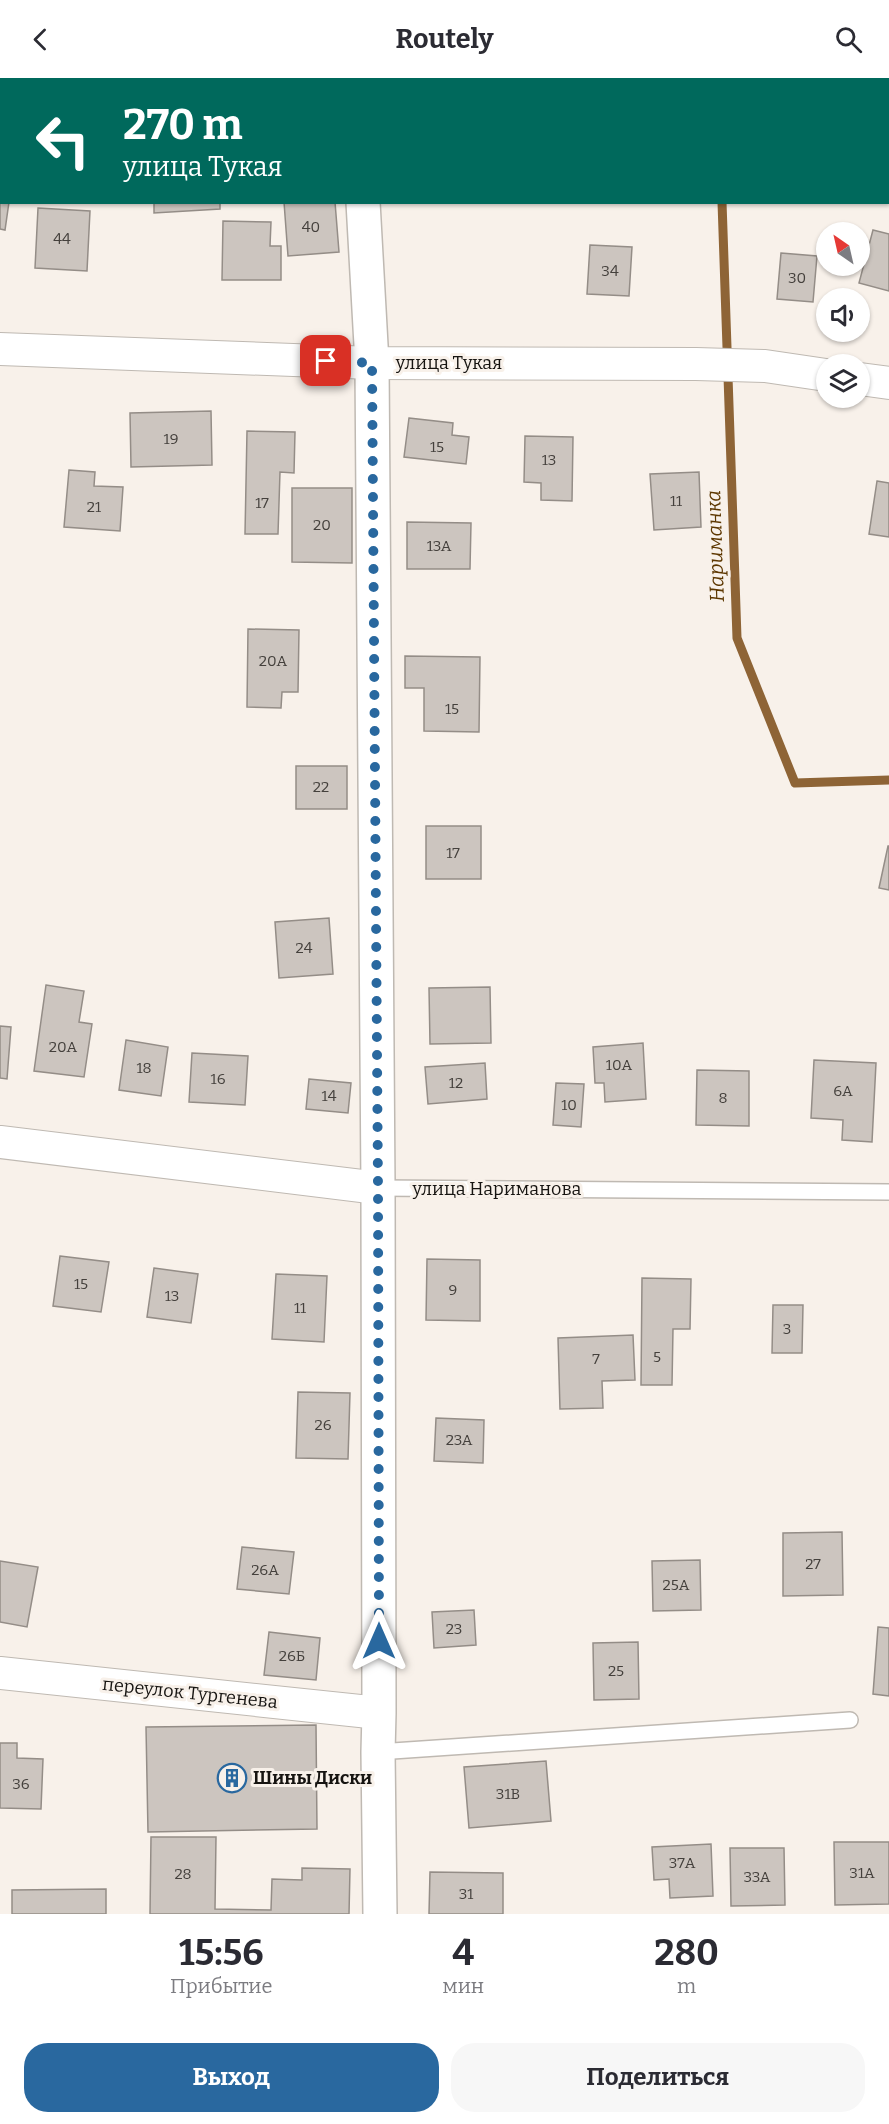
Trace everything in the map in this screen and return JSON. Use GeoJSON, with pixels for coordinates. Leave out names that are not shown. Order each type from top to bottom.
{"type":"FeatureCollection","features":[{"type":"Feature","properties":{"kind":"street"},"geometry":{"type":"LineString","coordinates":[[363,204],[372,363],[380,1914]]}},
{"type":"Feature","properties":{"kind":"street","name":"улица Тукая"},"geometry":{"type":"LineString","coordinates":[[0,349],[372,363],[765,366],[816,374]]}},
{"type":"Feature","properties":{"kind":"street"},"geometry":{"type":"LineString","coordinates":[[870,380],[889,383]]}},
{"type":"Feature","properties":{"kind":"street","name":"улица Нариманова"},"geometry":{"type":"LineString","coordinates":[[0,1142],[378,1188]]}},
{"type":"Feature","properties":{"kind":"street","name":"переулок Тургенева"},"geometry":{"type":"LineString","coordinates":[[0,1673],[379,1713]]}},
{"type":"Feature","properties":{"kind":"lane","name":"улица Нариманова"},"geometry":{"type":"LineString","coordinates":[[378,1188],[889,1192]]}},
{"type":"Feature","properties":{"kind":"lane"},"geometry":{"type":"LineString","coordinates":[[378,1752],[850,1720]]}},
{"type":"Feature","properties":{"kind":"building"},"geometry":{"type":"Polygon","coordinates":[[[0,204],[9,204],[5,230],[0,229],[0,204]]]}},
{"type":"Feature","properties":{"kind":"building"},"geometry":{"type":"Polygon","coordinates":[[[154,204],[220,204],[220,209],[154,213],[154,204]]]}},
{"type":"Feature","properties":{"kind":"building"},"geometry":{"type":"Polygon","coordinates":[[[284,204],[335,204],[339,252],[288,256],[284,204]]]}},
{"type":"Feature","properties":{"kind":"building"},"geometry":{"type":"Polygon","coordinates":[[[38,208],[90,211],[87,271],[35,268],[38,208]]]}},
{"type":"Feature","properties":{"kind":"building"},"geometry":{"type":"Polygon","coordinates":[[[223,221],[271,222],[270,246],[281,246],[281,280],[222,280],[223,221]]]}},
{"type":"Feature","properties":{"kind":"building"},"geometry":{"type":"Polygon","coordinates":[[[873,230],[889,234],[889,291],[859,283],[861,276],[870,276],[870,241],[873,230]]]}},
{"type":"Feature","properties":{"kind":"building"},"geometry":{"type":"Polygon","coordinates":[[[590,245],[632,247],[629,296],[587,294],[590,245]]]}},
{"type":"Feature","properties":{"kind":"building"},"geometry":{"type":"Polygon","coordinates":[[[781,253],[816,256],[813,302],[777,299],[781,253]]]}},
{"type":"Feature","properties":{"kind":"building"},"geometry":{"type":"Polygon","coordinates":[[[211,411],[212,465],[131,467],[130,413],[211,411]]]}},
{"type":"Feature","properties":{"kind":"building"},"geometry":{"type":"Polygon","coordinates":[[[409,418],[453,423],[452,435],[469,437],[466,464],[404,457],[409,418]]]}},
{"type":"Feature","properties":{"kind":"building"},"geometry":{"type":"Polygon","coordinates":[[[247,431],[295,432],[294,473],[280,472],[278,534],[245,534],[247,431]]]}},
{"type":"Feature","properties":{"kind":"building"},"geometry":{"type":"Polygon","coordinates":[[[525,436],[573,437],[572,501],[541,500],[541,483],[524,482],[525,436]]]}},
{"type":"Feature","properties":{"kind":"building"},"geometry":{"type":"Polygon","coordinates":[[[69,470],[95,472],[94,486],[123,487],[120,531],[64,527],[69,470]]]}},
{"type":"Feature","properties":{"kind":"building"},"geometry":{"type":"Polygon","coordinates":[[[699,472],[701,527],[654,530],[650,474],[699,472]]]}},
{"type":"Feature","properties":{"kind":"building"},"geometry":{"type":"Polygon","coordinates":[[[877,481],[889,483],[889,537],[869,534],[877,481]]]}},
{"type":"Feature","properties":{"kind":"building"},"geometry":{"type":"Polygon","coordinates":[[[292,488],[352,488],[352,563],[292,562],[292,488]]]}},
{"type":"Feature","properties":{"kind":"building"},"geometry":{"type":"Polygon","coordinates":[[[407,522],[471,523],[470,569],[407,569],[407,522]]]}},
{"type":"Feature","properties":{"kind":"building"},"geometry":{"type":"Polygon","coordinates":[[[248,629],[299,630],[298,692],[282,692],[281,708],[247,707],[248,629]]]}},
{"type":"Feature","properties":{"kind":"building"},"geometry":{"type":"Polygon","coordinates":[[[405,656],[480,657],[479,732],[424,731],[424,688],[405,688],[405,656]]]}},
{"type":"Feature","properties":{"kind":"building"},"geometry":{"type":"Polygon","coordinates":[[[296,766],[347,766],[347,809],[296,809],[296,766]]]}},
{"type":"Feature","properties":{"kind":"building"},"geometry":{"type":"Polygon","coordinates":[[[426,826],[481,826],[481,879],[426,879],[426,826]]]}},
{"type":"Feature","properties":{"kind":"building"},"geometry":{"type":"Polygon","coordinates":[[[889,846],[889,890],[879,888],[889,846]]]}},
{"type":"Feature","properties":{"kind":"building"},"geometry":{"type":"Polygon","coordinates":[[[329,918],[333,974],[279,978],[275,922],[329,918]]]}},
{"type":"Feature","properties":{"kind":"building"},"geometry":{"type":"Polygon","coordinates":[[[46,985],[84,991],[79,1022],[92,1024],[84,1077],[34,1071],[46,985]]]}},
{"type":"Feature","properties":{"kind":"building"},"geometry":{"type":"Polygon","coordinates":[[[490,987],[491,1043],[430,1044],[429,988],[490,987]]]}},
{"type":"Feature","properties":{"kind":"building"},"geometry":{"type":"Polygon","coordinates":[[[0,1026],[11,1027],[7,1079],[0,1078],[0,1026]]]}},
{"type":"Feature","properties":{"kind":"building"},"geometry":{"type":"Polygon","coordinates":[[[126,1040],[168,1047],[161,1096],[119,1090],[126,1040]]]}},
{"type":"Feature","properties":{"kind":"building"},"geometry":{"type":"Polygon","coordinates":[[[643,1043],[646,1099],[605,1102],[604,1083],[595,1083],[593,1047],[643,1043]]]}},
{"type":"Feature","properties":{"kind":"building"},"geometry":{"type":"Polygon","coordinates":[[[192,1053],[248,1056],[245,1105],[189,1102],[192,1053]]]}},
{"type":"Feature","properties":{"kind":"building"},"geometry":{"type":"Polygon","coordinates":[[[814,1060],[876,1063],[872,1142],[842,1140],[843,1120],[811,1118],[814,1060]]]}},
{"type":"Feature","properties":{"kind":"building"},"geometry":{"type":"Polygon","coordinates":[[[485,1063],[487,1099],[428,1104],[425,1067],[485,1063]]]}},
{"type":"Feature","properties":{"kind":"building"},"geometry":{"type":"Polygon","coordinates":[[[697,1070],[749,1071],[749,1126],[696,1125],[697,1070]]]}},
{"type":"Feature","properties":{"kind":"building"},"geometry":{"type":"Polygon","coordinates":[[[309,1079],[351,1083],[348,1113],[306,1109],[309,1079]]]}},
{"type":"Feature","properties":{"kind":"building"},"geometry":{"type":"Polygon","coordinates":[[[556,1083],[584,1084],[581,1127],[553,1125],[556,1083]]]}},
{"type":"Feature","properties":{"kind":"building"},"geometry":{"type":"Polygon","coordinates":[[[60,1256],[109,1262],[101,1312],[53,1306],[60,1256]]]}},
{"type":"Feature","properties":{"kind":"building"},"geometry":{"type":"Polygon","coordinates":[[[427,1259],[480,1260],[480,1321],[426,1320],[427,1259]]]}},
{"type":"Feature","properties":{"kind":"building"},"geometry":{"type":"Polygon","coordinates":[[[154,1268],[198,1274],[191,1323],[147,1317],[154,1268]]]}},
{"type":"Feature","properties":{"kind":"building"},"geometry":{"type":"Polygon","coordinates":[[[276,1274],[327,1276],[324,1342],[272,1339],[276,1274]]]}},
{"type":"Feature","properties":{"kind":"building"},"geometry":{"type":"Polygon","coordinates":[[[642,1278],[691,1279],[690,1329],[673,1329],[672,1385],[641,1385],[642,1278]]]}},
{"type":"Feature","properties":{"kind":"building"},"geometry":{"type":"Polygon","coordinates":[[[773,1305],[803,1305],[802,1353],[772,1353],[773,1305]]]}},
{"type":"Feature","properties":{"kind":"building"},"geometry":{"type":"Polygon","coordinates":[[[633,1335],[635,1380],[602,1381],[603,1408],[560,1409],[558,1338],[633,1335]]]}},
{"type":"Feature","properties":{"kind":"building"},"geometry":{"type":"Polygon","coordinates":[[[298,1392],[350,1393],[348,1459],[296,1458],[298,1392]]]}},
{"type":"Feature","properties":{"kind":"building"},"geometry":{"type":"Polygon","coordinates":[[[436,1418],[484,1420],[483,1463],[434,1461],[436,1418]]]}},
{"type":"Feature","properties":{"kind":"building"},"geometry":{"type":"Polygon","coordinates":[[[842,1532],[843,1595],[783,1596],[783,1533],[842,1532]]]}},
{"type":"Feature","properties":{"kind":"building"},"geometry":{"type":"Polygon","coordinates":[[[242,1547],[294,1552],[289,1594],[237,1589],[242,1547]]]}},
{"type":"Feature","properties":{"kind":"building"},"geometry":{"type":"Polygon","coordinates":[[[700,1560],[701,1610],[653,1611],[652,1561],[700,1560]]]}},
{"type":"Feature","properties":{"kind":"building"},"geometry":{"type":"Polygon","coordinates":[[[0,1561],[38,1567],[27,1627],[0,1622],[0,1561]]]}},
{"type":"Feature","properties":{"kind":"building"},"geometry":{"type":"Polygon","coordinates":[[[474,1610],[476,1645],[434,1648],[432,1612],[474,1610]]]}},
{"type":"Feature","properties":{"kind":"building"},"geometry":{"type":"Polygon","coordinates":[[[878,1627],[889,1628],[889,1696],[873,1694],[878,1627]]]}},
{"type":"Feature","properties":{"kind":"building"},"geometry":{"type":"Polygon","coordinates":[[[269,1632],[320,1638],[316,1680],[264,1675],[269,1632]]]}},
{"type":"Feature","properties":{"kind":"building"},"geometry":{"type":"Polygon","coordinates":[[[638,1642],[639,1699],[594,1700],[593,1643],[638,1642]]]}},
{"type":"Feature","properties":{"kind":"building","name":"Шины Диски"},"geometry":{"type":"Polygon","coordinates":[[[316,1725],[317,1829],[148,1832],[146,1727],[316,1725]]]}},
{"type":"Feature","properties":{"kind":"building"},"geometry":{"type":"Polygon","coordinates":[[[0,1743],[17,1743],[17,1758],[43,1759],[41,1809],[0,1808],[0,1743]]]}},
{"type":"Feature","properties":{"kind":"building"},"geometry":{"type":"Polygon","coordinates":[[[546,1761],[551,1821],[469,1828],[464,1767],[546,1761]]]}},
{"type":"Feature","properties":{"kind":"building"},"geometry":{"type":"Polygon","coordinates":[[[151,1837],[216,1837],[215,1909],[271,1910],[272,1879],[302,1880],[302,1868],[350,1869],[349,1914],[150,1914],[151,1837]]]}},
{"type":"Feature","properties":{"kind":"building"},"geometry":{"type":"Polygon","coordinates":[[[834,1842],[889,1842],[889,1904],[835,1905],[834,1842]]]}},
{"type":"Feature","properties":{"kind":"building"},"geometry":{"type":"Polygon","coordinates":[[[711,1844],[713,1896],[670,1898],[669,1879],[654,1880],[652,1847],[711,1844]]]}},
{"type":"Feature","properties":{"kind":"building"},"geometry":{"type":"Polygon","coordinates":[[[730,1848],[784,1848],[785,1905],[731,1906],[730,1848]]]}},
{"type":"Feature","properties":{"kind":"building"},"geometry":{"type":"Polygon","coordinates":[[[430,1872],[503,1873],[503,1914],[429,1914],[430,1872]]]}},
{"type":"Feature","properties":{"kind":"building"},"geometry":{"type":"Polygon","coordinates":[[[106,1889],[106,1914],[12,1914],[12,1890],[106,1889]]]}},
{"type":"Feature","properties":{"kind":"waterway","name":"Нариманка"},"geometry":{"type":"LineString","coordinates":[[722,204],[737,638],[795,783],[889,780]]}},
{"type":"Feature","properties":{"kind":"place","name":"Шины Диски"},"geometry":{"type":"Point","coordinates":[232,1778]}},
{"type":"Feature","properties":{"kind":"route"},"geometry":{"type":"LineString","coordinates":[[326,361],[372,363],[379,1641]]}}]}
